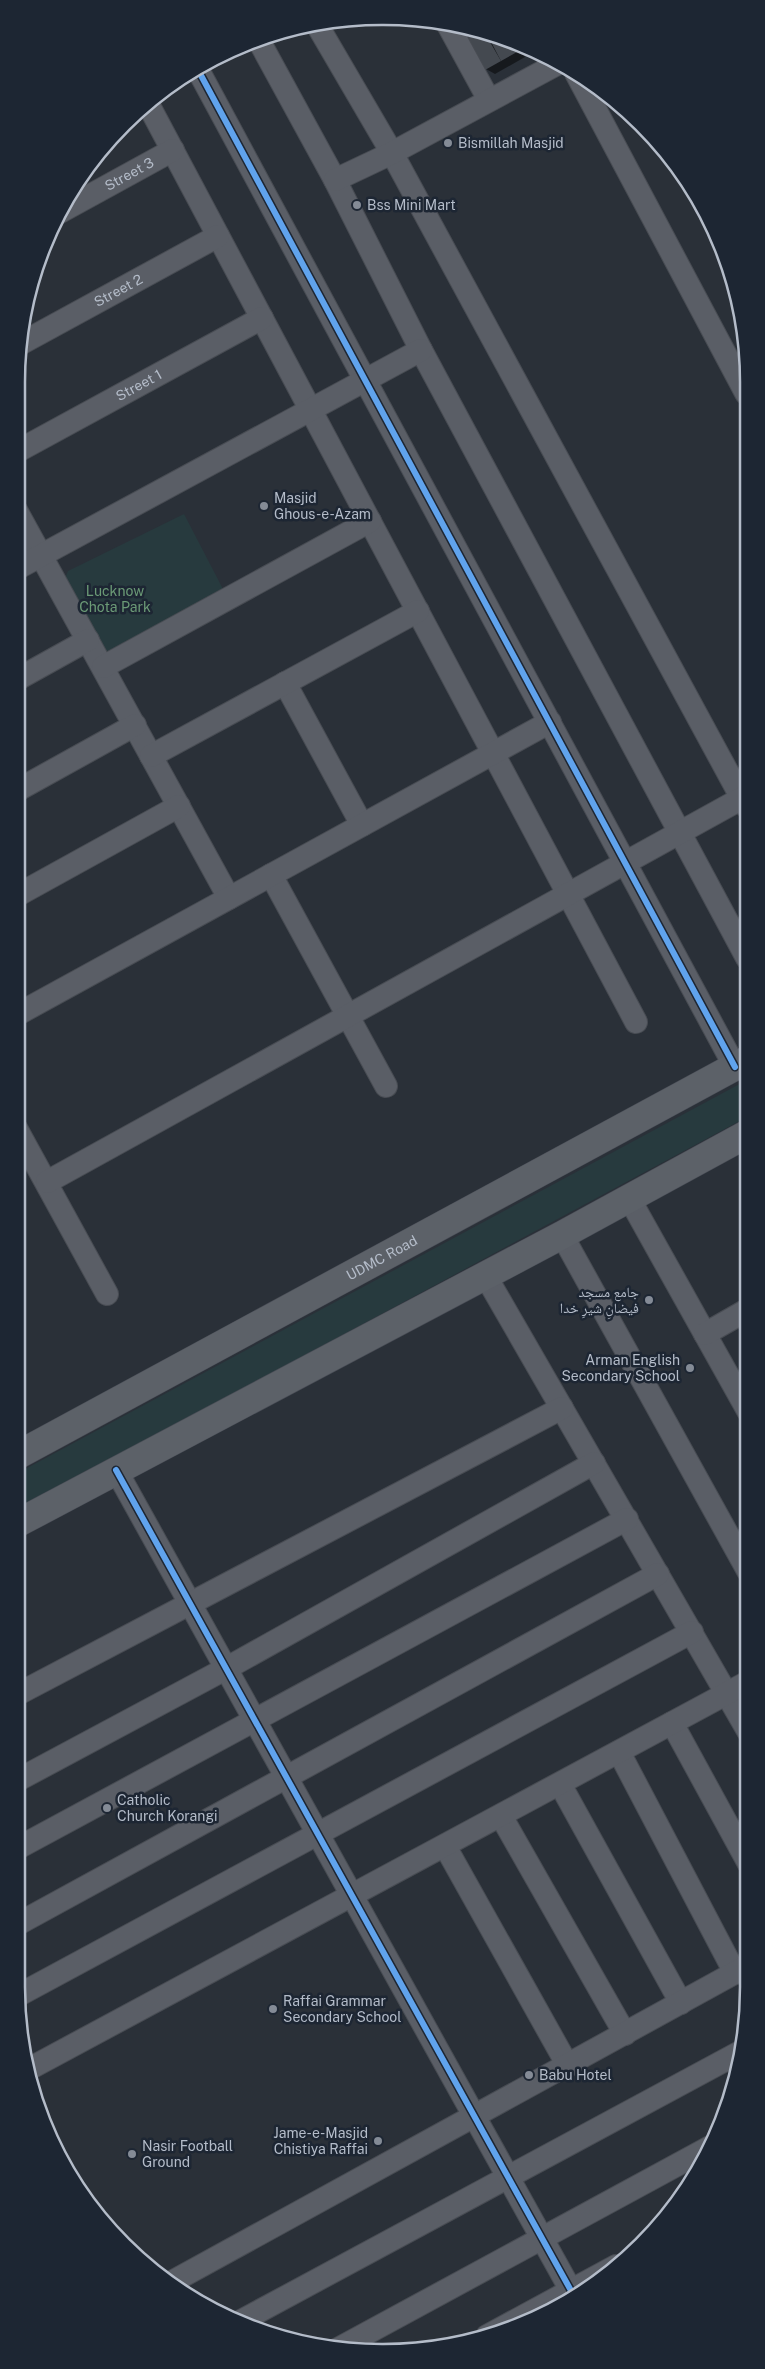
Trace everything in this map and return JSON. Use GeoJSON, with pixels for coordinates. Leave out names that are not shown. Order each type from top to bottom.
{"type":"FeatureCollection","features":[{"type":"Feature","properties":{"kind":"main road","name":"UDMC Road"},"geometry":{"type":"LineString","coordinates":[[25,1451],[740,1065]]}},
{"type":"Feature","properties":{"kind":"main road"},"geometry":{"type":"LineString","coordinates":[[25,1519],[562,1235],[740,1138]]}},
{"type":"Feature","properties":{"kind":"street"},"geometry":{"type":"LineString","coordinates":[[320,31],[392,153],[740,791]]}},
{"type":"Feature","properties":{"kind":"street"},"geometry":{"type":"LineString","coordinates":[[452,32],[489,100]]}},
{"type":"Feature","properties":{"kind":"street"},"geometry":{"type":"LineString","coordinates":[[262,46],[335,180],[421,350],[740,945]]}},
{"type":"Feature","properties":{"kind":"street"},"geometry":{"type":"LineString","coordinates":[[335,180],[392,153],[550,67]]}},
{"type":"Feature","properties":{"kind":"street"},"geometry":{"type":"LineString","coordinates":[[202,74],[625,862],[740,1062]]}},
{"type":"Feature","properties":{"kind":"street"},"geometry":{"type":"LineString","coordinates":[[583,87],[740,382]]}},
{"type":"Feature","properties":{"kind":"street"},"geometry":{"type":"LineString","coordinates":[[151,110],[636,1022]]}},
{"type":"Feature","properties":{"kind":"street","name":"Street 3"},"geometry":{"type":"LineString","coordinates":[[72,205],[173,150]]}},
{"type":"Feature","properties":{"kind":"street","name":"Street 2"},"geometry":{"type":"LineString","coordinates":[[28,340],[218,236]]}},
{"type":"Feature","properties":{"kind":"street","name":"Street 1"},"geometry":{"type":"LineString","coordinates":[[25,447],[262,318]]}},
{"type":"Feature","properties":{"kind":"street"},"geometry":{"type":"LineString","coordinates":[[25,564],[421,350]]}},
{"type":"Feature","properties":{"kind":"street"},"geometry":{"type":"LineString","coordinates":[[102,667],[370,521]]}},
{"type":"Feature","properties":{"kind":"street"},"geometry":{"type":"LineString","coordinates":[[25,526],[229,898]]}},
{"type":"Feature","properties":{"kind":"street"},"geometry":{"type":"LineString","coordinates":[[151,756],[418,611]]}},
{"type":"Feature","properties":{"kind":"street"},"geometry":{"type":"LineString","coordinates":[[25,675],[88,640]]}},
{"type":"Feature","properties":{"kind":"street"},"geometry":{"type":"LineString","coordinates":[[285,683],[362,825]]}},
{"type":"Feature","properties":{"kind":"street"},"geometry":{"type":"LineString","coordinates":[[25,1010],[550,722]]}},
{"type":"Feature","properties":{"kind":"street"},"geometry":{"type":"LineString","coordinates":[[25,786],[134,726]]}},
{"type":"Feature","properties":{"kind":"street"},"geometry":{"type":"LineString","coordinates":[[47,1182],[679,832],[740,802]]}},
{"type":"Feature","properties":{"kind":"street"},"geometry":{"type":"LineString","coordinates":[[25,891],[179,806]]}},
{"type":"Feature","properties":{"kind":"street"},"geometry":{"type":"LineString","coordinates":[[271,875],[386,1086]]}},
{"type":"Feature","properties":{"kind":"street"},"geometry":{"type":"LineString","coordinates":[[25,1149],[47,1182],[107,1294]]}},
{"type":"Feature","properties":{"kind":"street"},"geometry":{"type":"LineString","coordinates":[[629,1198],[705,1334],[740,1391]]}},
{"type":"Feature","properties":{"kind":"street"},"geometry":{"type":"LineString","coordinates":[[562,1235],[740,1557]]}},
{"type":"Feature","properties":{"kind":"street"},"geometry":{"type":"LineString","coordinates":[[485,1275],[740,1716]]}},
{"type":"Feature","properties":{"kind":"street"},"geometry":{"type":"LineString","coordinates":[[705,1334],[740,1314]]}},
{"type":"Feature","properties":{"kind":"street"},"geometry":{"type":"LineString","coordinates":[[25,1690],[562,1408]]}},
{"type":"Feature","properties":{"kind":"street"},"geometry":{"type":"LineString","coordinates":[[25,1776],[227,1668],[594,1463]]}},
{"type":"Feature","properties":{"kind":"street"},"geometry":{"type":"LineString","coordinates":[[116,1470],[191,1602],[570,2291]]}},
{"type":"Feature","properties":{"kind":"street"},"geometry":{"type":"LineString","coordinates":[[25,1844],[627,1520]]}},
{"type":"Feature","properties":{"kind":"street"},"geometry":{"type":"LineString","coordinates":[[25,1920],[658,1574]]}},
{"type":"Feature","properties":{"kind":"street"},"geometry":{"type":"LineString","coordinates":[[25,1992],[319,1835],[692,1632]]}},
{"type":"Feature","properties":{"kind":"street"},"geometry":{"type":"LineString","coordinates":[[34,2066],[740,1686]]}},
{"type":"Feature","properties":{"kind":"street"},"geometry":{"type":"LineString","coordinates":[[672,1723],[740,1849]]}},
{"type":"Feature","properties":{"kind":"street"},"geometry":{"type":"LineString","coordinates":[[619,1752],[740,1965]]}},
{"type":"Feature","properties":{"kind":"street"},"geometry":{"type":"LineString","coordinates":[[560,1784],[681,2003]]}},
{"type":"Feature","properties":{"kind":"street"},"geometry":{"type":"LineString","coordinates":[[502,1816],[625,2034]]}},
{"type":"Feature","properties":{"kind":"street"},"geometry":{"type":"LineString","coordinates":[[445,1846],[568,2066]]}},
{"type":"Feature","properties":{"kind":"street"},"geometry":{"type":"LineString","coordinates":[[178,2280],[740,1970]]}},
{"type":"Feature","properties":{"kind":"street"},"geometry":{"type":"LineString","coordinates":[[247,2318],[506,2176],[733,2056]]}},
{"type":"Feature","properties":{"kind":"street"},"geometry":{"type":"LineString","coordinates":[[350,2342],[698,2153]]}},
{"type":"Feature","properties":{"kind":"green space","name":"Lucknow Chota Park"},"geometry":{"type":"Polygon","coordinates":[[[184,514],[224,591],[95,661],[59,594],[68,571],[184,514]]]}},
{"type":"Feature","properties":{"kind":"green space"},"geometry":{"type":"Polygon","coordinates":[[[740,1084],[740,1121],[25,1506],[25,1469],[740,1084]]]}},
{"type":"Feature","properties":{"kind":"building"},"geometry":{"type":"Polygon","coordinates":[[[471,36],[490,42],[501,61],[485,70],[467,38],[471,36]]]}},
{"type":"Feature","properties":{"kind":"building"},"geometry":{"type":"Polygon","coordinates":[[[491,42],[517,51],[501,61],[491,42]]]}},
{"type":"Feature","properties":{"kind":"cycle path"},"geometry":{"type":"LineString","coordinates":[[201,75],[735,1067]]}},
{"type":"Feature","properties":{"kind":"cycle path"},"geometry":{"type":"LineString","coordinates":[[116,1470],[571,2290]]}},
{"type":"Feature","properties":{"kind":"place","name":"Bismillah Masjid"},"geometry":{"type":"Point","coordinates":[448,143]}},
{"type":"Feature","properties":{"kind":"place","name":"Bss Mini Mart"},"geometry":{"type":"Point","coordinates":[357,205]}},
{"type":"Feature","properties":{"kind":"place","name":"Masjid Ghous-e-Azam"},"geometry":{"type":"Point","coordinates":[264,506]}},
{"type":"Feature","properties":{"kind":"place","name":"جامع مسجد فیضانِ شیرِ خدا"},"geometry":{"type":"Point","coordinates":[649,1300]}},
{"type":"Feature","properties":{"kind":"place","name":"Arman English Secondary School"},"geometry":{"type":"Point","coordinates":[690,1368]}},
{"type":"Feature","properties":{"kind":"place","name":"Catholic Church Korangi"},"geometry":{"type":"Point","coordinates":[107,1808]}},
{"type":"Feature","properties":{"kind":"place","name":"Raffai Grammar Secondary School"},"geometry":{"type":"Point","coordinates":[273,2009]}},
{"type":"Feature","properties":{"kind":"place","name":"Babu Hotel"},"geometry":{"type":"Point","coordinates":[529,2075]}},
{"type":"Feature","properties":{"kind":"place","name":"Jame-e-Masjid Chistiya Raffai"},"geometry":{"type":"Point","coordinates":[378,2141]}},
{"type":"Feature","properties":{"kind":"place","name":"Nasir Football Ground"},"geometry":{"type":"Point","coordinates":[132,2154]}}]}
